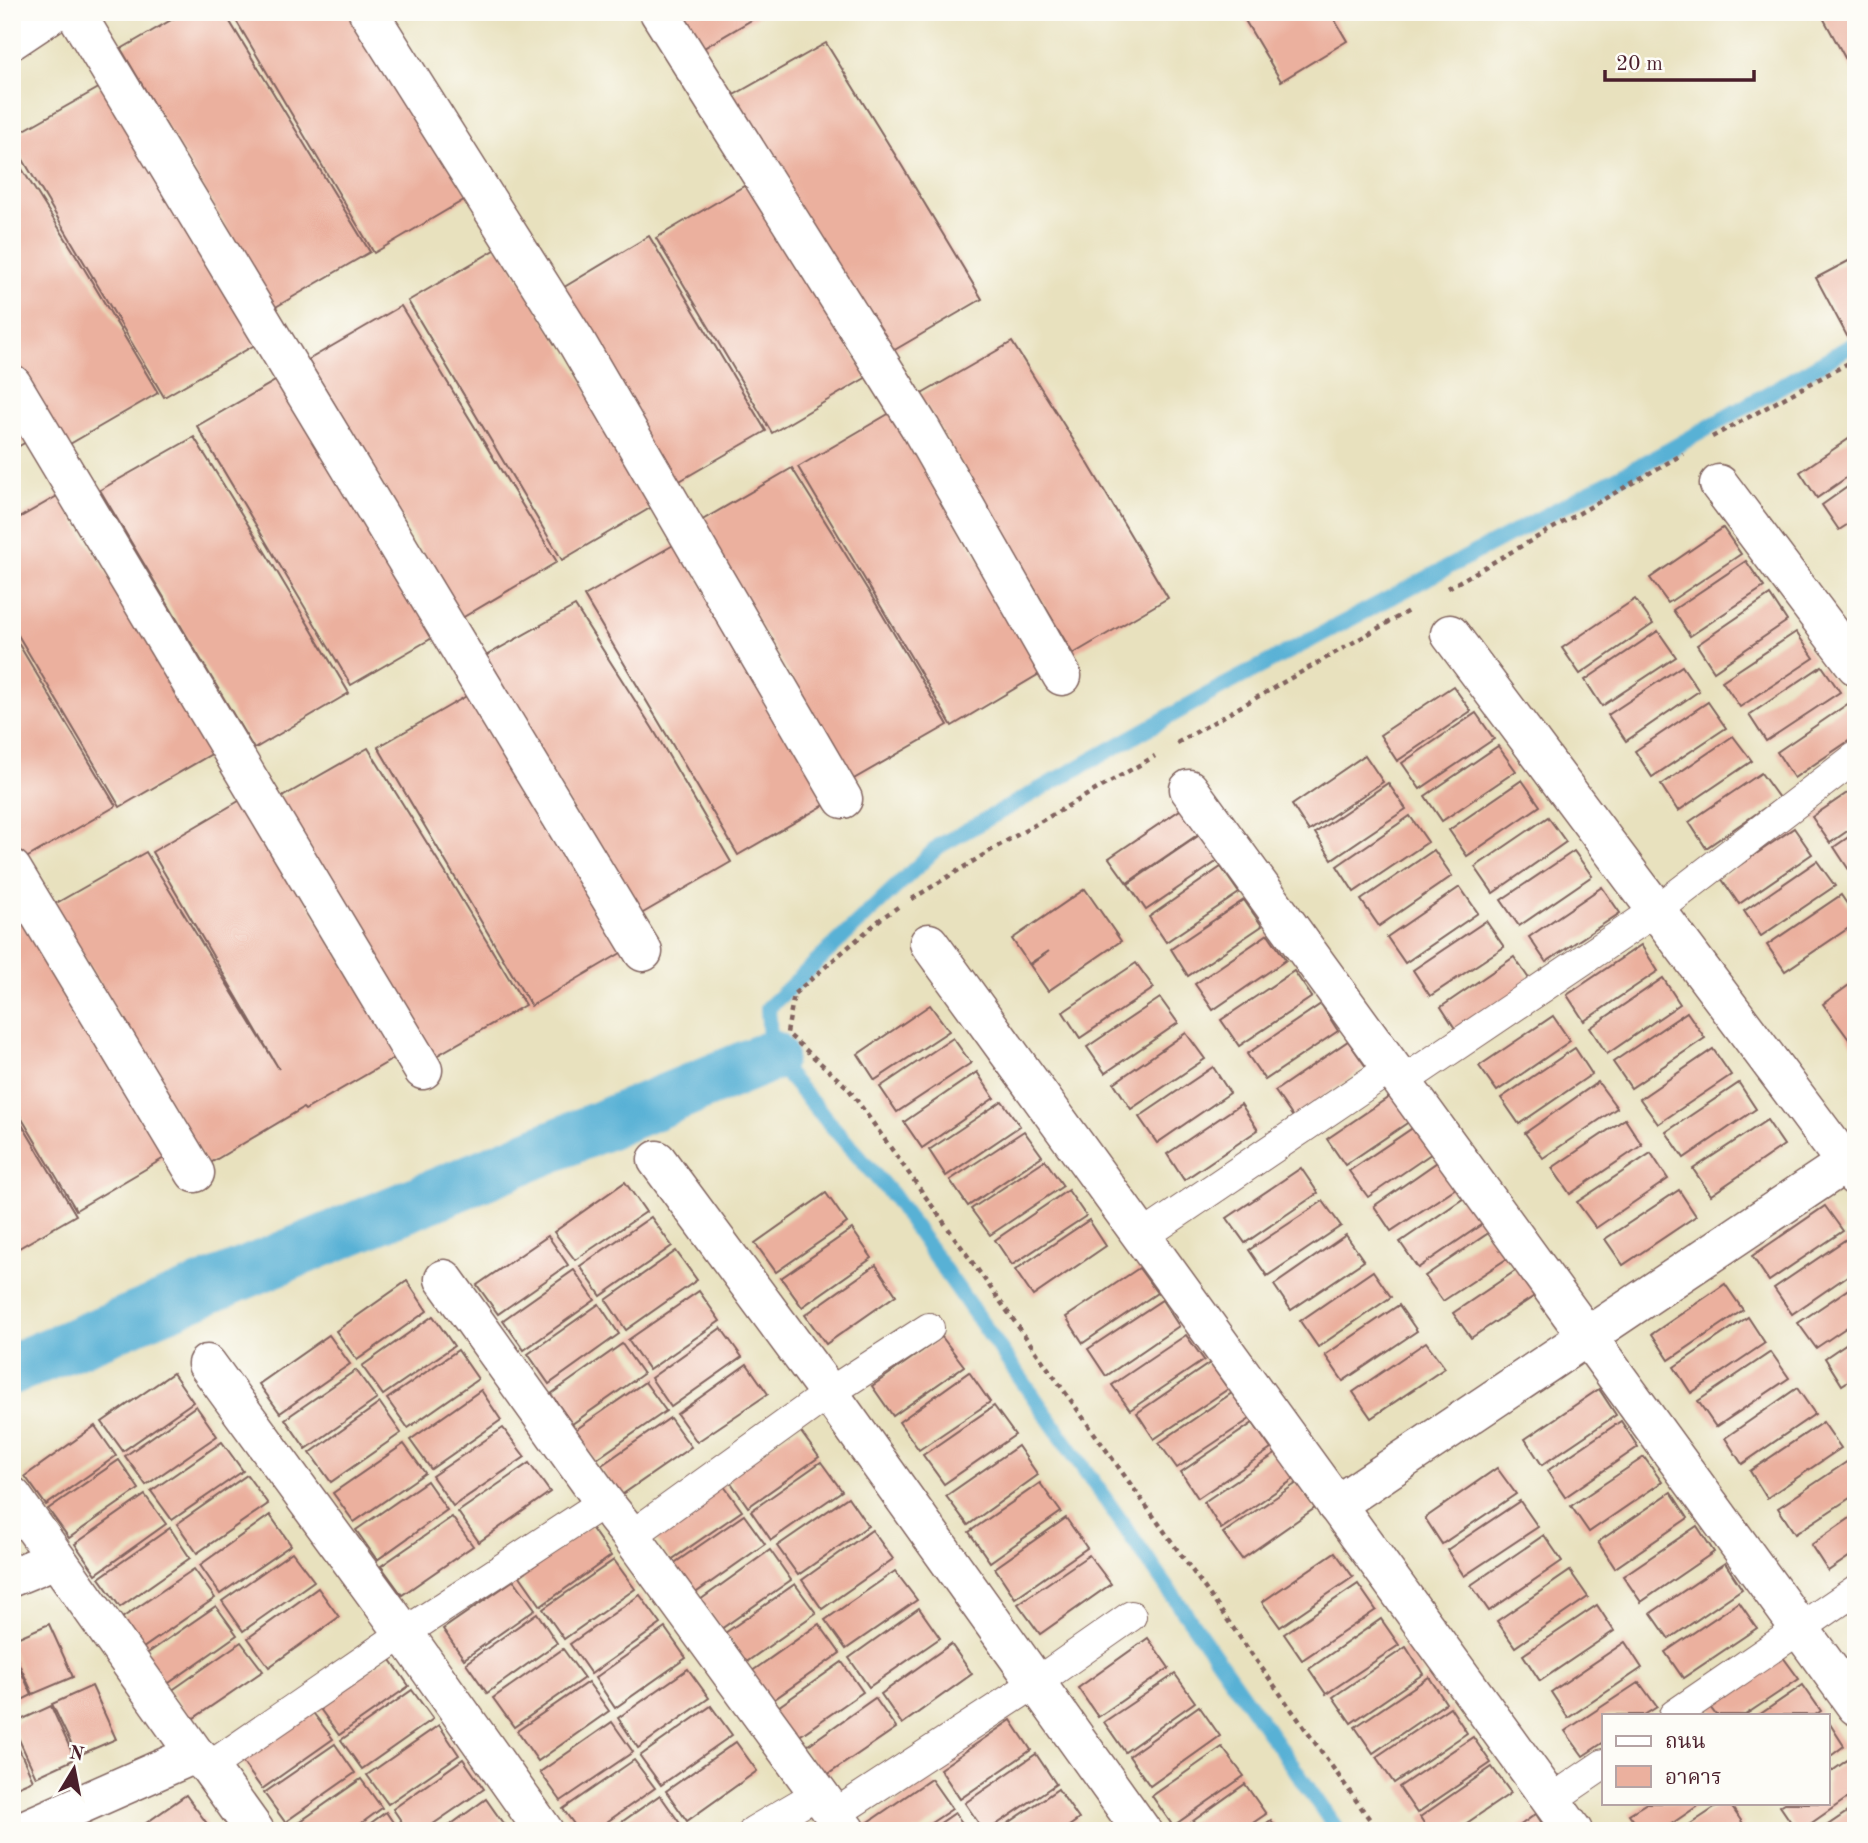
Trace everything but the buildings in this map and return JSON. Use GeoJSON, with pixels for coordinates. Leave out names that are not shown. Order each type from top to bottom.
{"type":"FeatureCollection","features":[{"type":"Feature","properties":{"kind":"street"},"geometry":{"type":"LineString","coordinates":[[12,40],[54,12]]}},
{"type":"Feature","properties":{"kind":"street"},"geometry":{"type":"LineString","coordinates":[[75,12],[643,952]]}},
{"type":"Feature","properties":{"kind":"street"},"geometry":{"type":"LineString","coordinates":[[368,12],[577,343],[843,799]]}},
{"type":"Feature","properties":{"kind":"street"},"geometry":{"type":"LineString","coordinates":[[659,12],[921,429],[1062,676]]}},
{"type":"Feature","properties":{"kind":"street"},"geometry":{"type":"LineString","coordinates":[[12,384],[423,1070]]}},
{"type":"Feature","properties":{"kind":"street"},"geometry":{"type":"LineString","coordinates":[[1719,484],[1856,666]]}},
{"type":"Feature","properties":{"kind":"street"},"geometry":{"type":"LineString","coordinates":[[1336,1505],[1587,1336],[1852,1165],[1657,911],[1450,634]]}},
{"type":"Feature","properties":{"kind":"street"},"geometry":{"type":"LineString","coordinates":[[1189,789],[1856,1706]]}},
{"type":"Feature","properties":{"kind":"street"},"geometry":{"type":"LineString","coordinates":[[12,869],[195,1172]]}},
{"type":"Feature","properties":{"kind":"street"},"geometry":{"type":"LineString","coordinates":[[929,943],[1573,1831]]}},
{"type":"Feature","properties":{"kind":"street"},"geometry":{"type":"LineString","coordinates":[[657,1160],[829,1394],[1142,1831]]}},
{"type":"Feature","properties":{"kind":"street"},"geometry":{"type":"LineString","coordinates":[[444,1279],[604,1503],[834,1813]]}},
{"type":"Feature","properties":{"kind":"street"},"geometry":{"type":"LineString","coordinates":[[207,1363],[544,1831]]}},
{"type":"Feature","properties":{"kind":"street"},"geometry":{"type":"LineString","coordinates":[[12,1496],[255,1831]]}},
{"type":"Feature","properties":{"kind":"street"},"geometry":{"type":"LineString","coordinates":[[12,1577],[56,1559]]}},
{"type":"Feature","properties":{"kind":"street"},"geometry":{"type":"LineString","coordinates":[[21,1831],[202,1760]]}},
{"type":"Feature","properties":{"kind":"lane"},"geometry":{"type":"LineString","coordinates":[[1142,1237],[1657,911],[1856,757]]}},
{"type":"Feature","properties":{"kind":"lane"},"geometry":{"type":"LineString","coordinates":[[631,1536],[829,1394],[929,1328]]}},
{"type":"Feature","properties":{"kind":"lane"},"geometry":{"type":"LineString","coordinates":[[202,1760],[604,1503]]}},
{"type":"Feature","properties":{"kind":"lane"},"geometry":{"type":"LineString","coordinates":[[1675,1714],[1856,1590]]}},
{"type":"Feature","properties":{"kind":"lane"},"geometry":{"type":"LineString","coordinates":[[754,1831],[834,1813],[1037,1682],[1131,1616]]}},
{"type":"Feature","properties":{"kind":"lane"},"geometry":{"type":"LineString","coordinates":[[1551,1800],[1602,1765]]}},
{"type":"Feature","properties":{"kind":"path"},"geometry":{"type":"LineString","coordinates":[[1704,442],[1856,359]]}},
{"type":"Feature","properties":{"kind":"path"},"geometry":{"type":"LineString","coordinates":[[1439,593],[1692,448]]}},
{"type":"Feature","properties":{"kind":"path"},"geometry":{"type":"LineString","coordinates":[[1176,744],[1415,607]]}},
{"type":"Feature","properties":{"kind":"path"},"geometry":{"type":"LineString","coordinates":[[1164,751],[998,846],[883,917],[794,994],[787,1033],[848,1088],[1378,1831]]}},
{"type":"Feature","properties":{"kind":"waterway"},"geometry":{"type":"LineString","coordinates":[[1338,1831],[892,1195],[771,1056],[768,1008],[939,846],[1218,689],[1671,449],[1856,343]]}},
{"type":"Feature","properties":{"kind":"waterway"},"geometry":{"type":"LineString","coordinates":[[12,1369],[771,1056]]}}]}
